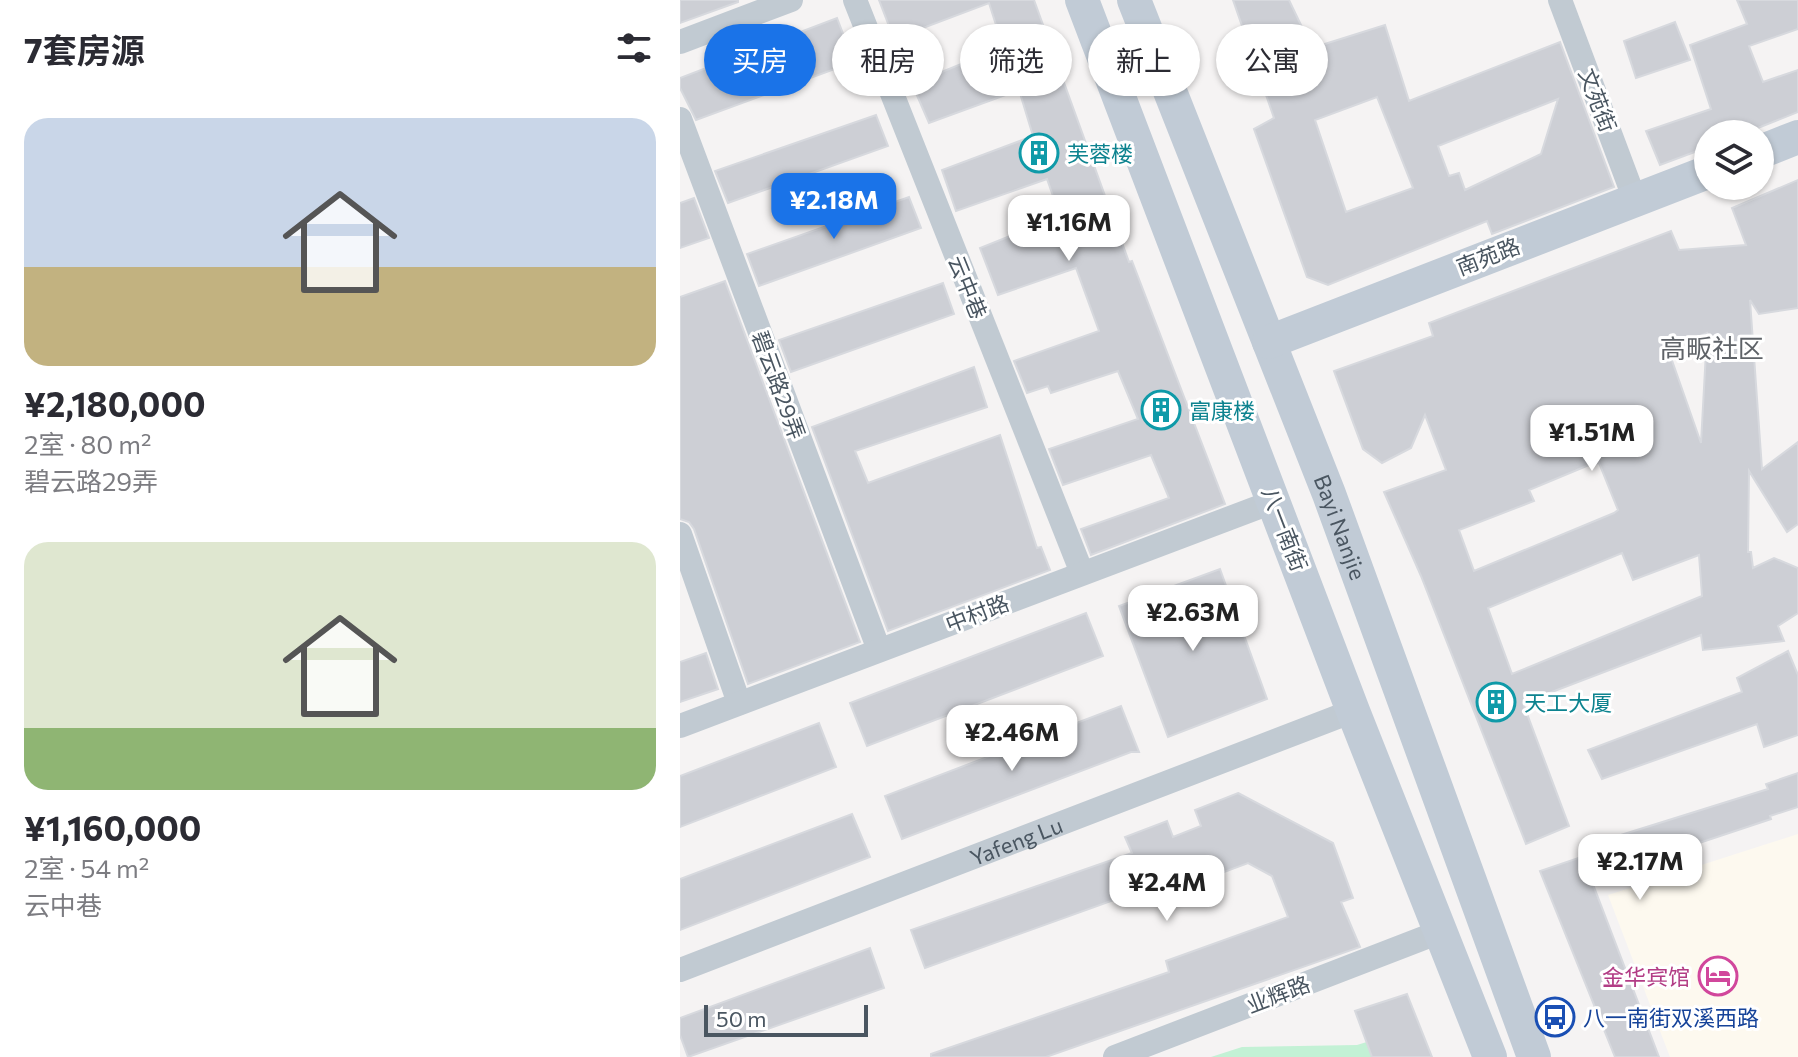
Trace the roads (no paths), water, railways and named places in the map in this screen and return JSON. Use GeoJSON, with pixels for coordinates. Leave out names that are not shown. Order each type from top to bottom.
{"type":"FeatureCollection","features":[{"type":"Feature","properties":{"kind":"main road","name":"八一南街"},"geometry":{"type":"LineString","coordinates":[[1082,0],[1353,711],[1490,1057]]}},
{"type":"Feature","properties":{"kind":"main road","name":"Bayi Nanjie"},"geometry":{"type":"LineString","coordinates":[[1134,0],[1329,494],[1534,1057]]}},
{"type":"Feature","properties":{"kind":"main road"},"geometry":{"type":"LineString","coordinates":[[1774,146],[1798,137]]}},
{"type":"Feature","properties":{"kind":"main road","name":"南苑路"},"geometry":{"type":"LineString","coordinates":[[1269,342],[1694,177]]}},
{"type":"Feature","properties":{"kind":"street"},"geometry":{"type":"LineString","coordinates":[[680,42],[791,0]]}},
{"type":"Feature","properties":{"kind":"street","name":"云中巷"},"geometry":{"type":"LineString","coordinates":[[855,0],[1082,573]]}},
{"type":"Feature","properties":{"kind":"street","name":"文苑街"},"geometry":{"type":"LineString","coordinates":[[1564,1],[1635,200]]}},
{"type":"Feature","properties":{"kind":"street","name":"碧云路29弄"},"geometry":{"type":"LineString","coordinates":[[680,119],[879,650]]}},
{"type":"Feature","properties":{"kind":"street","name":"中村路"},"geometry":{"type":"LineString","coordinates":[[680,726],[1275,501]]}},
{"type":"Feature","properties":{"kind":"street"},"geometry":{"type":"LineString","coordinates":[[680,534],[739,703]]}},
{"type":"Feature","properties":{"kind":"street","name":"Yafeng Lu"},"geometry":{"type":"LineString","coordinates":[[680,970],[1353,711]]}},
{"type":"Feature","properties":{"kind":"street","name":"业辉路"},"geometry":{"type":"LineString","coordinates":[[1115,1057],[1442,931]]}},
{"type":"Feature","properties":{"kind":"place","name":"芙蓉楼"},"geometry":{"type":"Point","coordinates":[1039,153]}},
{"type":"Feature","properties":{"kind":"place","name":"富康楼"},"geometry":{"type":"Point","coordinates":[1161,410]}},
{"type":"Feature","properties":{"kind":"place","name":"天工大厦"},"geometry":{"type":"Point","coordinates":[1496,702]}},
{"type":"Feature","properties":{"kind":"place","name":"金华宾馆"},"geometry":{"type":"Point","coordinates":[1718,976]}},
{"type":"Feature","properties":{"kind":"place","name":"八一南街双溪西路"},"geometry":{"type":"Point","coordinates":[1555,1017]}},
{"type":"Feature","properties":{"kind":"district","name":"高畈社区"},"geometry":{"type":"Point","coordinates":[1712,347]}}]}
